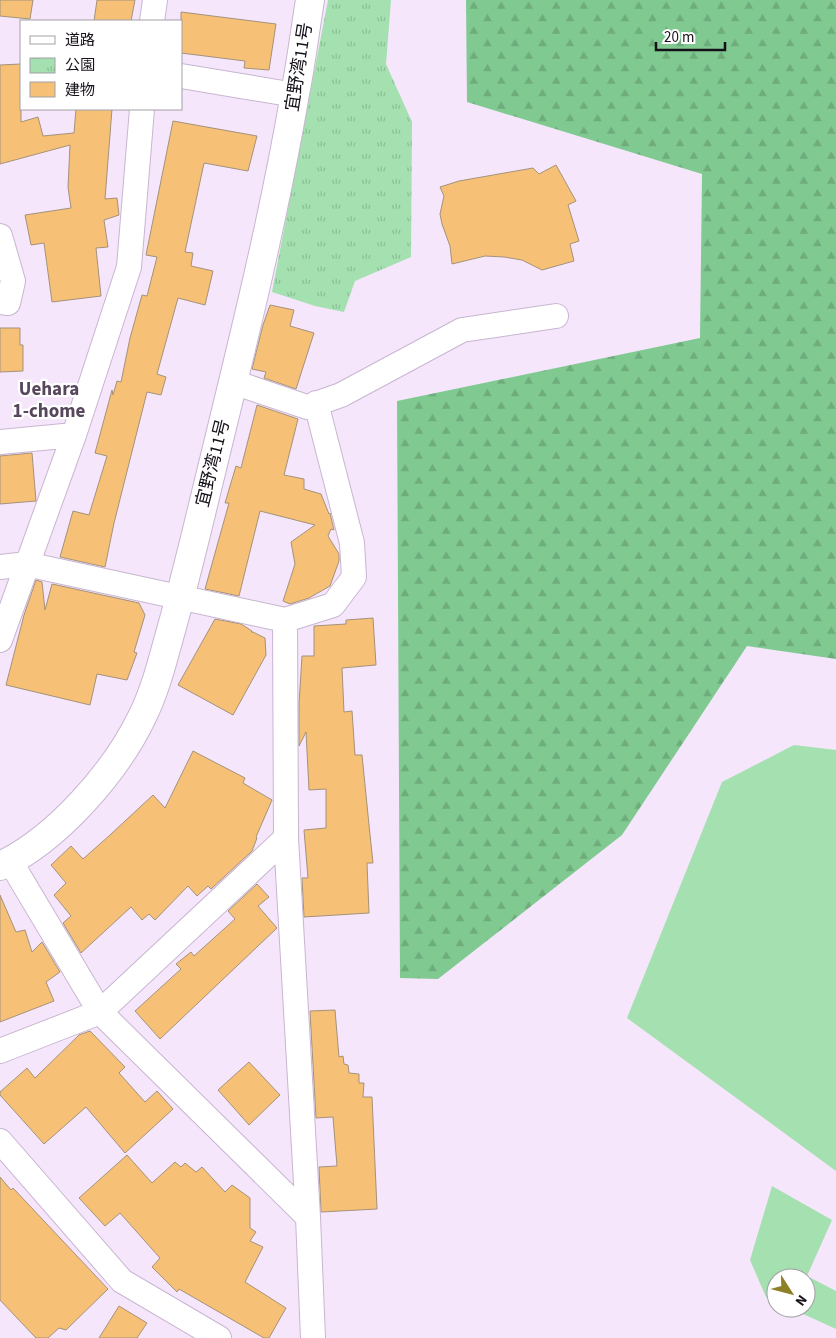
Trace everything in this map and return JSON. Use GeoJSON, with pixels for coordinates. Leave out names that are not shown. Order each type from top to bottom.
{"type":"FeatureCollection","features":[{"type":"Feature","properties":{"kind":"street"},"geometry":{"type":"LineString","coordinates":[[152,20],[155,0]]}},
{"type":"Feature","properties":{"kind":"street","name":"宜野湾11号"},"geometry":{"type":"LineString","coordinates":[[5,864],[50,832],[83,801],[109,771],[142,718],[154,690],[180,597],[266,241],[295,95],[310,0]]}},
{"type":"Feature","properties":{"kind":"street"},"geometry":{"type":"LineString","coordinates":[[182,76],[295,95]]}},
{"type":"Feature","properties":{"kind":"street"},"geometry":{"type":"LineString","coordinates":[[0,640],[74,435],[129,267],[142,110]]}},
{"type":"Feature","properties":{"kind":"street"},"geometry":{"type":"LineString","coordinates":[[0,236],[13,281],[8,303],[0,302]]}},
{"type":"Feature","properties":{"kind":"street"},"geometry":{"type":"LineString","coordinates":[[233,382],[307,407],[341,395],[462,330],[556,316]]}},
{"type":"Feature","properties":{"kind":"street"},"geometry":{"type":"LineString","coordinates":[[0,567],[26,564],[284,620],[333,605],[354,577],[352,543],[316,404]]}},
{"type":"Feature","properties":{"kind":"street"},"geometry":{"type":"LineString","coordinates":[[0,442],[74,435]]}},
{"type":"Feature","properties":{"kind":"street"},"geometry":{"type":"LineString","coordinates":[[284,620],[286,838],[308,1217],[313,1338]]}},
{"type":"Feature","properties":{"kind":"street"},"geometry":{"type":"LineString","coordinates":[[0,1051],[100,1012],[286,838]]}},
{"type":"Feature","properties":{"kind":"street"},"geometry":{"type":"LineString","coordinates":[[5,864],[100,1012],[308,1217]]}},
{"type":"Feature","properties":{"kind":"street"},"geometry":{"type":"LineString","coordinates":[[0,1141],[122,1282],[219,1338]]}},
{"type":"Feature","properties":{"kind":"green space"},"geometry":{"type":"Polygon","coordinates":[[[328,0],[391,0],[386,64],[412,122],[411,257],[355,281],[344,312],[315,306],[272,292],[328,0]]]}},
{"type":"Feature","properties":{"kind":"green space"},"geometry":{"type":"Polygon","coordinates":[[[466,0],[836,0],[836,659],[747,646],[622,835],[438,979],[400,978],[397,401],[700,338],[702,174],[467,102],[466,0]]]}},
{"type":"Feature","properties":{"kind":"green space"},"geometry":{"type":"Polygon","coordinates":[[[794,745],[836,750],[836,1171],[627,1018],[722,782],[794,745]]]}},
{"type":"Feature","properties":{"kind":"green space"},"geometry":{"type":"Polygon","coordinates":[[[772,1186],[832,1220],[811,1268],[766,1268],[766,1297],[750,1260],[772,1186]]]}},
{"type":"Feature","properties":{"kind":"green space"},"geometry":{"type":"Polygon","coordinates":[[[816,1281],[836,1291],[836,1329],[812,1318],[816,1318],[816,1281]]]}},
{"type":"Feature","properties":{"kind":"building"},"geometry":{"type":"Polygon","coordinates":[[[0,0],[33,0],[30,19],[0,16],[0,0]]]}},
{"type":"Feature","properties":{"kind":"building"},"geometry":{"type":"Polygon","coordinates":[[[97,0],[135,0],[131,20],[94,20],[97,0]]]}},
{"type":"Feature","properties":{"kind":"building"},"geometry":{"type":"Polygon","coordinates":[[[181,12],[276,24],[269,70],[244,68],[245,61],[182,53],[181,12]]]}},
{"type":"Feature","properties":{"kind":"building"},"geometry":{"type":"Polygon","coordinates":[[[20,64],[21,122],[38,117],[43,136],[74,133],[76,110],[112,110],[105,199],[117,198],[119,215],[104,220],[108,247],[96,248],[101,296],[52,302],[44,243],[31,245],[25,215],[71,208],[68,187],[70,145],[0,164],[0,65],[20,64]]]}},
{"type":"Feature","properties":{"kind":"building"},"geometry":{"type":"Polygon","coordinates":[[[173,121],[257,136],[248,171],[204,163],[185,252],[193,253],[191,266],[213,271],[205,305],[178,298],[157,374],[166,377],[161,395],[147,392],[114,523],[105,567],[60,557],[73,511],[89,515],[107,456],[95,453],[112,390],[113,395],[117,381],[121,382],[130,338],[142,295],[147,296],[157,257],[146,255],[173,121]]]}},
{"type":"Feature","properties":{"kind":"building"},"geometry":{"type":"Polygon","coordinates":[[[556,165],[576,201],[568,205],[579,241],[570,244],[574,261],[542,270],[522,260],[504,257],[485,256],[452,264],[450,246],[440,214],[444,196],[440,187],[459,181],[533,168],[539,174],[556,165]]]}},
{"type":"Feature","properties":{"kind":"building"},"geometry":{"type":"Polygon","coordinates":[[[270,305],[294,310],[290,326],[314,333],[296,389],[264,378],[266,372],[252,369],[270,305]]]}},
{"type":"Feature","properties":{"kind":"building"},"geometry":{"type":"Polygon","coordinates":[[[0,328],[20,328],[20,345],[23,345],[23,371],[0,372],[0,328]]]}},
{"type":"Feature","properties":{"kind":"building"},"geometry":{"type":"Polygon","coordinates":[[[257,405],[298,419],[284,475],[304,479],[304,489],[321,494],[330,513],[334,530],[331,529],[328,536],[339,554],[339,561],[330,586],[309,598],[290,604],[283,601],[295,564],[291,542],[315,525],[260,511],[239,596],[205,589],[229,503],[225,503],[236,466],[241,468],[257,405]]]}},
{"type":"Feature","properties":{"kind":"building"},"geometry":{"type":"Polygon","coordinates":[[[32,453],[36,501],[0,504],[0,456],[32,453]]]}},
{"type":"Feature","properties":{"kind":"building"},"geometry":{"type":"Polygon","coordinates":[[[36,580],[42,582],[45,610],[52,584],[139,603],[145,615],[134,652],[137,653],[127,680],[97,674],[90,705],[6,685],[24,615],[36,580]]]}},
{"type":"Feature","properties":{"kind":"building"},"geometry":{"type":"Polygon","coordinates":[[[373,618],[376,665],[342,668],[344,712],[352,711],[355,755],[362,755],[373,863],[367,863],[369,913],[304,917],[302,878],[308,878],[304,830],[326,828],[326,789],[309,790],[306,732],[299,746],[302,656],[314,656],[314,626],[346,624],[346,620],[373,618]]]}},
{"type":"Feature","properties":{"kind":"building"},"geometry":{"type":"Polygon","coordinates":[[[215,619],[241,624],[251,632],[265,638],[266,655],[233,715],[178,685],[215,619]]]}},
{"type":"Feature","properties":{"kind":"building"},"geometry":{"type":"Polygon","coordinates":[[[193,751],[245,778],[243,783],[272,800],[252,851],[211,889],[208,886],[197,896],[188,886],[155,920],[149,914],[142,920],[131,907],[81,953],[63,923],[71,916],[54,895],[66,883],[51,865],[71,846],[83,859],[153,795],[165,808],[193,751]]]}},
{"type":"Feature","properties":{"kind":"building"},"geometry":{"type":"Polygon","coordinates":[[[257,884],[269,897],[258,906],[277,928],[160,1039],[135,1011],[181,969],[176,964],[191,952],[194,956],[235,919],[228,911],[257,884]]]}},
{"type":"Feature","properties":{"kind":"building"},"geometry":{"type":"Polygon","coordinates":[[[0,895],[16,932],[25,930],[32,952],[42,942],[60,972],[46,982],[54,1001],[0,1022],[0,895]]]}},
{"type":"Feature","properties":{"kind":"building"},"geometry":{"type":"Polygon","coordinates":[[[335,1010],[339,1057],[343,1056],[344,1064],[348,1065],[349,1073],[359,1074],[359,1083],[364,1083],[363,1097],[372,1097],[377,1209],[321,1212],[319,1167],[337,1166],[333,1117],[316,1118],[310,1011],[335,1010]]]}},
{"type":"Feature","properties":{"kind":"building"},"geometry":{"type":"Polygon","coordinates":[[[90,1031],[125,1067],[119,1073],[145,1102],[157,1091],[173,1109],[125,1153],[86,1107],[44,1144],[0,1095],[0,1092],[27,1068],[35,1078],[79,1035],[90,1031]]]}},
{"type":"Feature","properties":{"kind":"building"},"geometry":{"type":"Polygon","coordinates":[[[249,1062],[280,1095],[249,1125],[218,1090],[249,1062]]]}},
{"type":"Feature","properties":{"kind":"building"},"geometry":{"type":"Polygon","coordinates":[[[127,1155],[152,1183],[175,1162],[181,1167],[185,1163],[196,1172],[202,1167],[225,1192],[232,1185],[250,1198],[250,1228],[256,1232],[250,1241],[263,1247],[245,1282],[286,1308],[269,1338],[264,1338],[179,1289],[177,1292],[152,1267],[160,1258],[120,1213],[105,1226],[79,1198],[127,1155]]]}},
{"type":"Feature","properties":{"kind":"building"},"geometry":{"type":"Polygon","coordinates":[[[0,1177],[11,1190],[13,1188],[108,1289],[66,1330],[59,1328],[48,1338],[36,1338],[0,1300],[0,1177]]]}},
{"type":"Feature","properties":{"kind":"building"},"geometry":{"type":"Polygon","coordinates":[[[119,1306],[147,1323],[137,1338],[99,1338],[119,1306]]]}},
{"type":"Feature","properties":{"kind":"district","name":"Uehara 1-chome"},"geometry":{"type":"Point","coordinates":[49,400]}}]}
